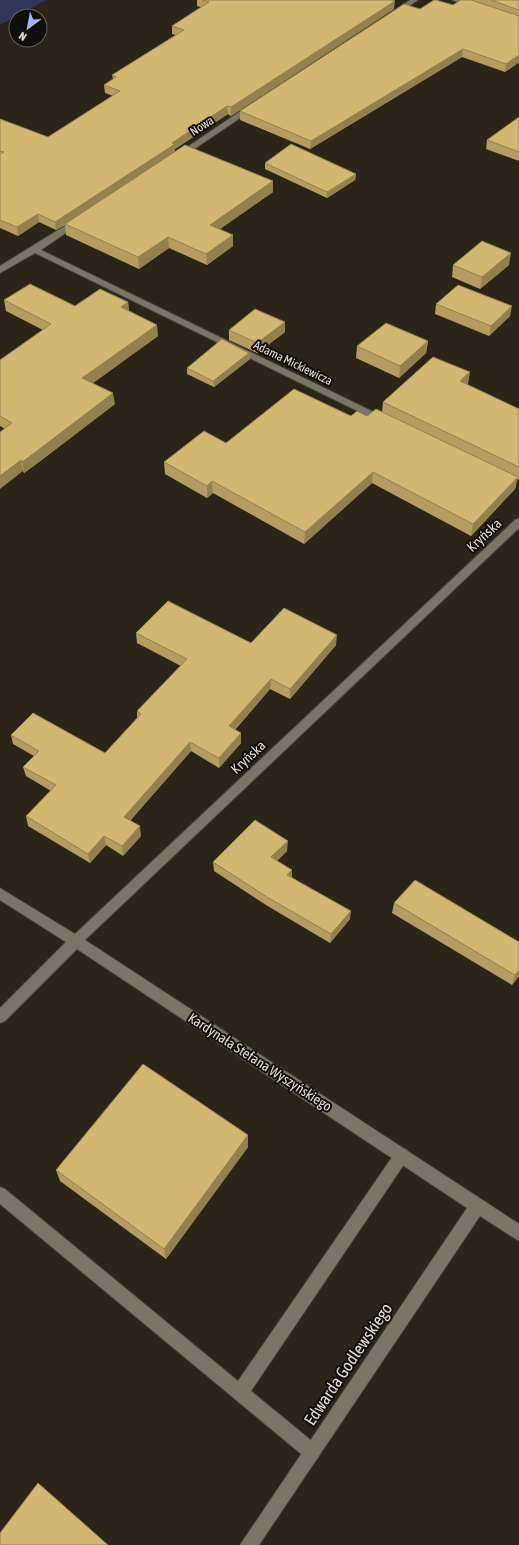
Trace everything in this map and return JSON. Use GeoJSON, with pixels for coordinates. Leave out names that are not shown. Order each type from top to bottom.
{"type":"FeatureCollection","features":[{"type":"Feature","properties":{"kind":"street"},"geometry":{"type":"LineString","coordinates":[[389,17],[415,0]]}},
{"type":"Feature","properties":{"kind":"street"},"geometry":{"type":"LineString","coordinates":[[455,0],[484,10]]}},
{"type":"Feature","properties":{"kind":"street","name":"Nowa"},"geometry":{"type":"LineString","coordinates":[[170,161],[263,100]]}},
{"type":"Feature","properties":{"kind":"street"},"geometry":{"type":"LineString","coordinates":[[0,270],[35,250],[84,217]]}},
{"type":"Feature","properties":{"kind":"street","name":"Adama Mickiewicza"},"geometry":{"type":"LineString","coordinates":[[35,250],[391,424]]}},
{"type":"Feature","properties":{"kind":"street","name":"Kryńska"},"geometry":{"type":"LineString","coordinates":[[0,1017],[76,941],[519,522]]}},
{"type":"Feature","properties":{"kind":"street","name":"Kardynała Stefana Wyszyńskiego"},"geometry":{"type":"LineString","coordinates":[[0,893],[76,941],[519,1233]]}},
{"type":"Feature","properties":{"kind":"street"},"geometry":{"type":"LineString","coordinates":[[240,1392],[402,1155]]}},
{"type":"Feature","properties":{"kind":"street"},"geometry":{"type":"LineString","coordinates":[[0,1194],[312,1452]]}},
{"type":"Feature","properties":{"kind":"street","name":"Edwarda Godlewskiego"},"geometry":{"type":"LineString","coordinates":[[249,1545],[478,1205]]}},
{"type":"Feature","properties":{"kind":"shaded area"},"geometry":{"type":"Polygon","coordinates":[[[0,0],[46,0],[31,8],[8,8],[8,21],[0,25],[0,0]]]}},
{"type":"Feature","properties":{"kind":"building"},"geometry":{"type":"Polygon","coordinates":[[[202,0],[395,1],[231,107],[227,106],[172,143],[175,144],[55,222],[38,214],[17,227],[0,220],[0,154],[4,152],[0,151],[0,119],[48,137],[120,91],[104,85],[116,77],[112,75],[184,30],[172,26],[209,2],[202,0]]]}},
{"type":"Feature","properties":{"kind":"building"},"geometry":{"type":"Polygon","coordinates":[[[434,0],[453,5],[461,0],[471,0],[519,16],[519,55],[506,64],[463,49],[311,141],[240,111],[404,4],[420,9],[434,0]]]}},
{"type":"Feature","properties":{"kind":"building"},"geometry":{"type":"Polygon","coordinates":[[[491,0],[519,0],[519,10],[491,0]]]}},
{"type":"Feature","properties":{"kind":"building"},"geometry":{"type":"Polygon","coordinates":[[[519,117],[519,152],[487,140],[519,117]]]}},
{"type":"Feature","properties":{"kind":"building"},"geometry":{"type":"Polygon","coordinates":[[[291,144],[356,174],[327,192],[265,163],[291,144]]]}},
{"type":"Feature","properties":{"kind":"building"},"geometry":{"type":"Polygon","coordinates":[[[185,145],[273,181],[210,225],[233,235],[206,254],[168,237],[138,257],[65,224],[185,145]]]}},
{"type":"Feature","properties":{"kind":"building"},"geometry":{"type":"Polygon","coordinates":[[[482,241],[511,253],[482,277],[453,265],[482,241]]]}},
{"type":"Feature","properties":{"kind":"building"},"geometry":{"type":"Polygon","coordinates":[[[30,284],[75,306],[100,289],[128,302],[121,307],[157,325],[82,378],[113,393],[33,454],[22,462],[21,460],[0,476],[0,432],[12,423],[0,416],[0,360],[51,324],[4,300],[30,284]]]}},
{"type":"Feature","properties":{"kind":"building"},"geometry":{"type":"Polygon","coordinates":[[[458,285],[512,306],[491,326],[436,304],[458,285]]]}},
{"type":"Feature","properties":{"kind":"building"},"geometry":{"type":"Polygon","coordinates":[[[255,309],[285,322],[257,343],[229,330],[255,309]]]}},
{"type":"Feature","properties":{"kind":"building"},"geometry":{"type":"Polygon","coordinates":[[[386,323],[428,341],[400,366],[357,346],[386,323]]]}},
{"type":"Feature","properties":{"kind":"building"},"geometry":{"type":"Polygon","coordinates":[[[222,339],[249,353],[213,381],[187,368],[222,339]]]}},
{"type":"Feature","properties":{"kind":"building"},"geometry":{"type":"Polygon","coordinates":[[[433,357],[470,372],[460,381],[519,409],[519,467],[383,402],[433,357]]]}},
{"type":"Feature","properties":{"kind":"building"},"geometry":{"type":"Polygon","coordinates":[[[294,389],[351,416],[357,411],[367,416],[376,409],[518,477],[473,524],[373,472],[305,532],[212,481],[207,486],[164,462],[204,431],[226,443],[294,389]]]}},
{"type":"Feature","properties":{"kind":"building"},"geometry":{"type":"Polygon","coordinates":[[[168,601],[251,643],[284,608],[337,635],[290,689],[271,679],[229,726],[241,733],[219,758],[190,742],[124,817],[140,826],[122,846],[104,836],[88,854],[26,816],[56,785],[23,767],[39,751],[11,735],[33,713],[105,753],[141,714],[137,711],[187,659],[136,633],[168,601]]]}},
{"type":"Feature","properties":{"kind":"building"},"geometry":{"type":"Polygon","coordinates":[[[255,820],[288,841],[271,857],[292,870],[287,875],[351,911],[331,934],[267,897],[213,862],[255,820]]]}},
{"type":"Feature","properties":{"kind":"building"},"geometry":{"type":"Polygon","coordinates":[[[415,880],[519,942],[519,970],[515,975],[394,903],[415,880]]]}},
{"type":"Feature","properties":{"kind":"building"},"geometry":{"type":"Polygon","coordinates":[[[143,1064],[248,1135],[164,1249],[56,1170],[143,1064]]]}},
{"type":"Feature","properties":{"kind":"building"},"geometry":{"type":"Polygon","coordinates":[[[38,1483],[108,1545],[0,1545],[0,1533],[38,1483]]]}}]}
